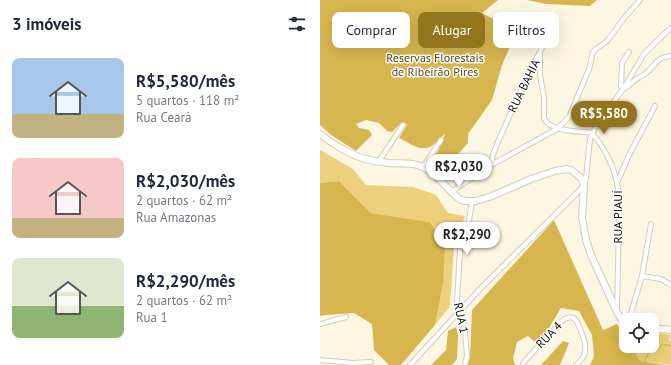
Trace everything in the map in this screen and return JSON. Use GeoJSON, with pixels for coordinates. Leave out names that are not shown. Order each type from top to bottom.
{"type":"FeatureCollection","features":[{"type":"Feature","properties":{"kind":"main road"},"geometry":{"type":"LineString","coordinates":[[320,134],[329,141],[354,155],[365,159],[418,165],[423,167],[432,173],[461,200],[476,201],[555,171],[566,169],[578,174],[582,179],[584,186],[582,217],[586,240],[591,256],[619,315]]}},
{"type":"Feature","properties":{"kind":"main road"},"geometry":{"type":"LineString","coordinates":[[659,329],[671,330]]}},
{"type":"Feature","properties":{"kind":"street"},"geometry":{"type":"LineString","coordinates":[[451,192],[491,165],[557,129],[572,110],[589,69],[593,52],[607,41],[640,0]]}},
{"type":"Feature","properties":{"kind":"street"},"geometry":{"type":"LineString","coordinates":[[410,365],[481,288],[584,186],[592,133],[644,54],[671,28]]}},
{"type":"Feature","properties":{"kind":"street","name":"RUA BAHIA"},"geometry":{"type":"LineString","coordinates":[[491,165],[497,144],[530,70],[542,48]]}},
{"type":"Feature","properties":{"kind":"street"},"geometry":{"type":"LineString","coordinates":[[540,52],[540,75],[544,97],[544,118],[546,123],[557,129],[592,133],[602,147],[618,183]]}},
{"type":"Feature","properties":{"kind":"street"},"geometry":{"type":"LineString","coordinates":[[622,89],[622,63],[629,52]]}},
{"type":"Feature","properties":{"kind":"street"},"geometry":{"type":"LineString","coordinates":[[622,89],[626,88],[646,73],[661,58],[671,56]]}},
{"type":"Feature","properties":{"kind":"street","name":"RUA PIAUÍ"},"geometry":{"type":"LineString","coordinates":[[617,312],[619,220],[618,183],[629,155],[655,106]]}},
{"type":"Feature","properties":{"kind":"street"},"geometry":{"type":"LineString","coordinates":[[379,161],[403,125]]}},
{"type":"Feature","properties":{"kind":"street"},"geometry":{"type":"LineString","coordinates":[[423,167],[441,140]]}},
{"type":"Feature","properties":{"kind":"street","name":"RUA 1"},"geometry":{"type":"LineString","coordinates":[[465,365],[467,355],[464,323],[459,313],[457,301],[459,256],[469,220],[472,201]]}},
{"type":"Feature","properties":{"kind":"street"},"geometry":{"type":"LineString","coordinates":[[631,313],[642,276],[651,224]]}},
{"type":"Feature","properties":{"kind":"street"},"geometry":{"type":"LineString","coordinates":[[642,276],[661,279],[671,285]]}},
{"type":"Feature","properties":{"kind":"street"},"geometry":{"type":"LineString","coordinates":[[320,324],[346,317]]}},
{"type":"Feature","properties":{"kind":"street","name":"RUA 4"},"geometry":{"type":"LineString","coordinates":[[523,362],[559,324],[565,319],[572,317],[576,320],[586,350],[585,354],[576,365]]}},
{"type":"Feature","properties":{"kind":"street"},"geometry":{"type":"LineString","coordinates":[[320,360],[370,363]]}},
{"type":"Feature","properties":{"kind":"shaded area"},"geometry":{"type":"Polygon","coordinates":[[[320,150],[353,169],[366,185],[413,187],[436,195],[448,213],[465,216],[454,247],[450,306],[435,325],[443,285],[430,222],[371,213],[339,181],[320,183],[320,150]]]}},
{"type":"Feature","properties":{"kind":"shaded area"},"geometry":{"type":"Polygon","coordinates":[[[659,333],[671,335],[669,341],[671,341],[671,365],[640,361],[635,353],[659,353],[659,333]]]}},
{"type":"Feature","properties":{"kind":"green space","name":"Reservas Florestais de Ribeirão Pires"},"geometry":{"type":"Polygon","coordinates":[[[320,0],[498,0],[483,12],[418,12],[418,48],[485,48],[485,15],[493,19],[493,48],[510,48],[502,65],[492,100],[468,134],[468,143],[442,172],[431,163],[445,134],[430,147],[422,148],[414,146],[399,138],[407,125],[405,123],[402,122],[392,132],[387,131],[379,123],[366,120],[356,124],[359,128],[369,130],[372,135],[356,151],[331,135],[320,125],[320,0]]]}},
{"type":"Feature","properties":{"kind":"green space"},"geometry":{"type":"Polygon","coordinates":[[[527,0],[597,0],[590,6],[546,4],[527,0]]]}},
{"type":"Feature","properties":{"kind":"green space"},"geometry":{"type":"Polygon","coordinates":[[[339,181],[371,213],[430,222],[445,246],[443,285],[435,325],[401,365],[389,365],[374,350],[372,324],[354,313],[320,316],[320,183],[339,181]]]}},
{"type":"Feature","properties":{"kind":"green space"},"geometry":{"type":"Polygon","coordinates":[[[554,220],[603,330],[617,324],[619,327],[619,353],[635,353],[640,361],[666,365],[590,365],[594,356],[592,335],[579,311],[561,308],[543,338],[537,344],[528,336],[517,342],[513,358],[515,365],[467,365],[470,358],[472,310],[554,220]]]}},
{"type":"Feature","properties":{"kind":"green space"},"geometry":{"type":"Polygon","coordinates":[[[456,327],[458,334],[457,359],[452,365],[431,365],[446,350],[448,331],[456,327]]]}},
{"type":"Feature","properties":{"kind":"green space"},"geometry":{"type":"Polygon","coordinates":[[[563,341],[569,343],[560,365],[541,365],[563,341]]]}},
{"type":"Feature","properties":{"kind":"waterway"},"geometry":{"type":"LineString","coordinates":[[610,336],[619,338]]}},
{"type":"Feature","properties":{"kind":"waterway"},"geometry":{"type":"LineString","coordinates":[[659,348],[663,344],[671,346]]}},
{"type":"Feature","properties":{"kind":"waterway"},"geometry":{"type":"LineString","coordinates":[[642,365],[648,355]]}}]}
